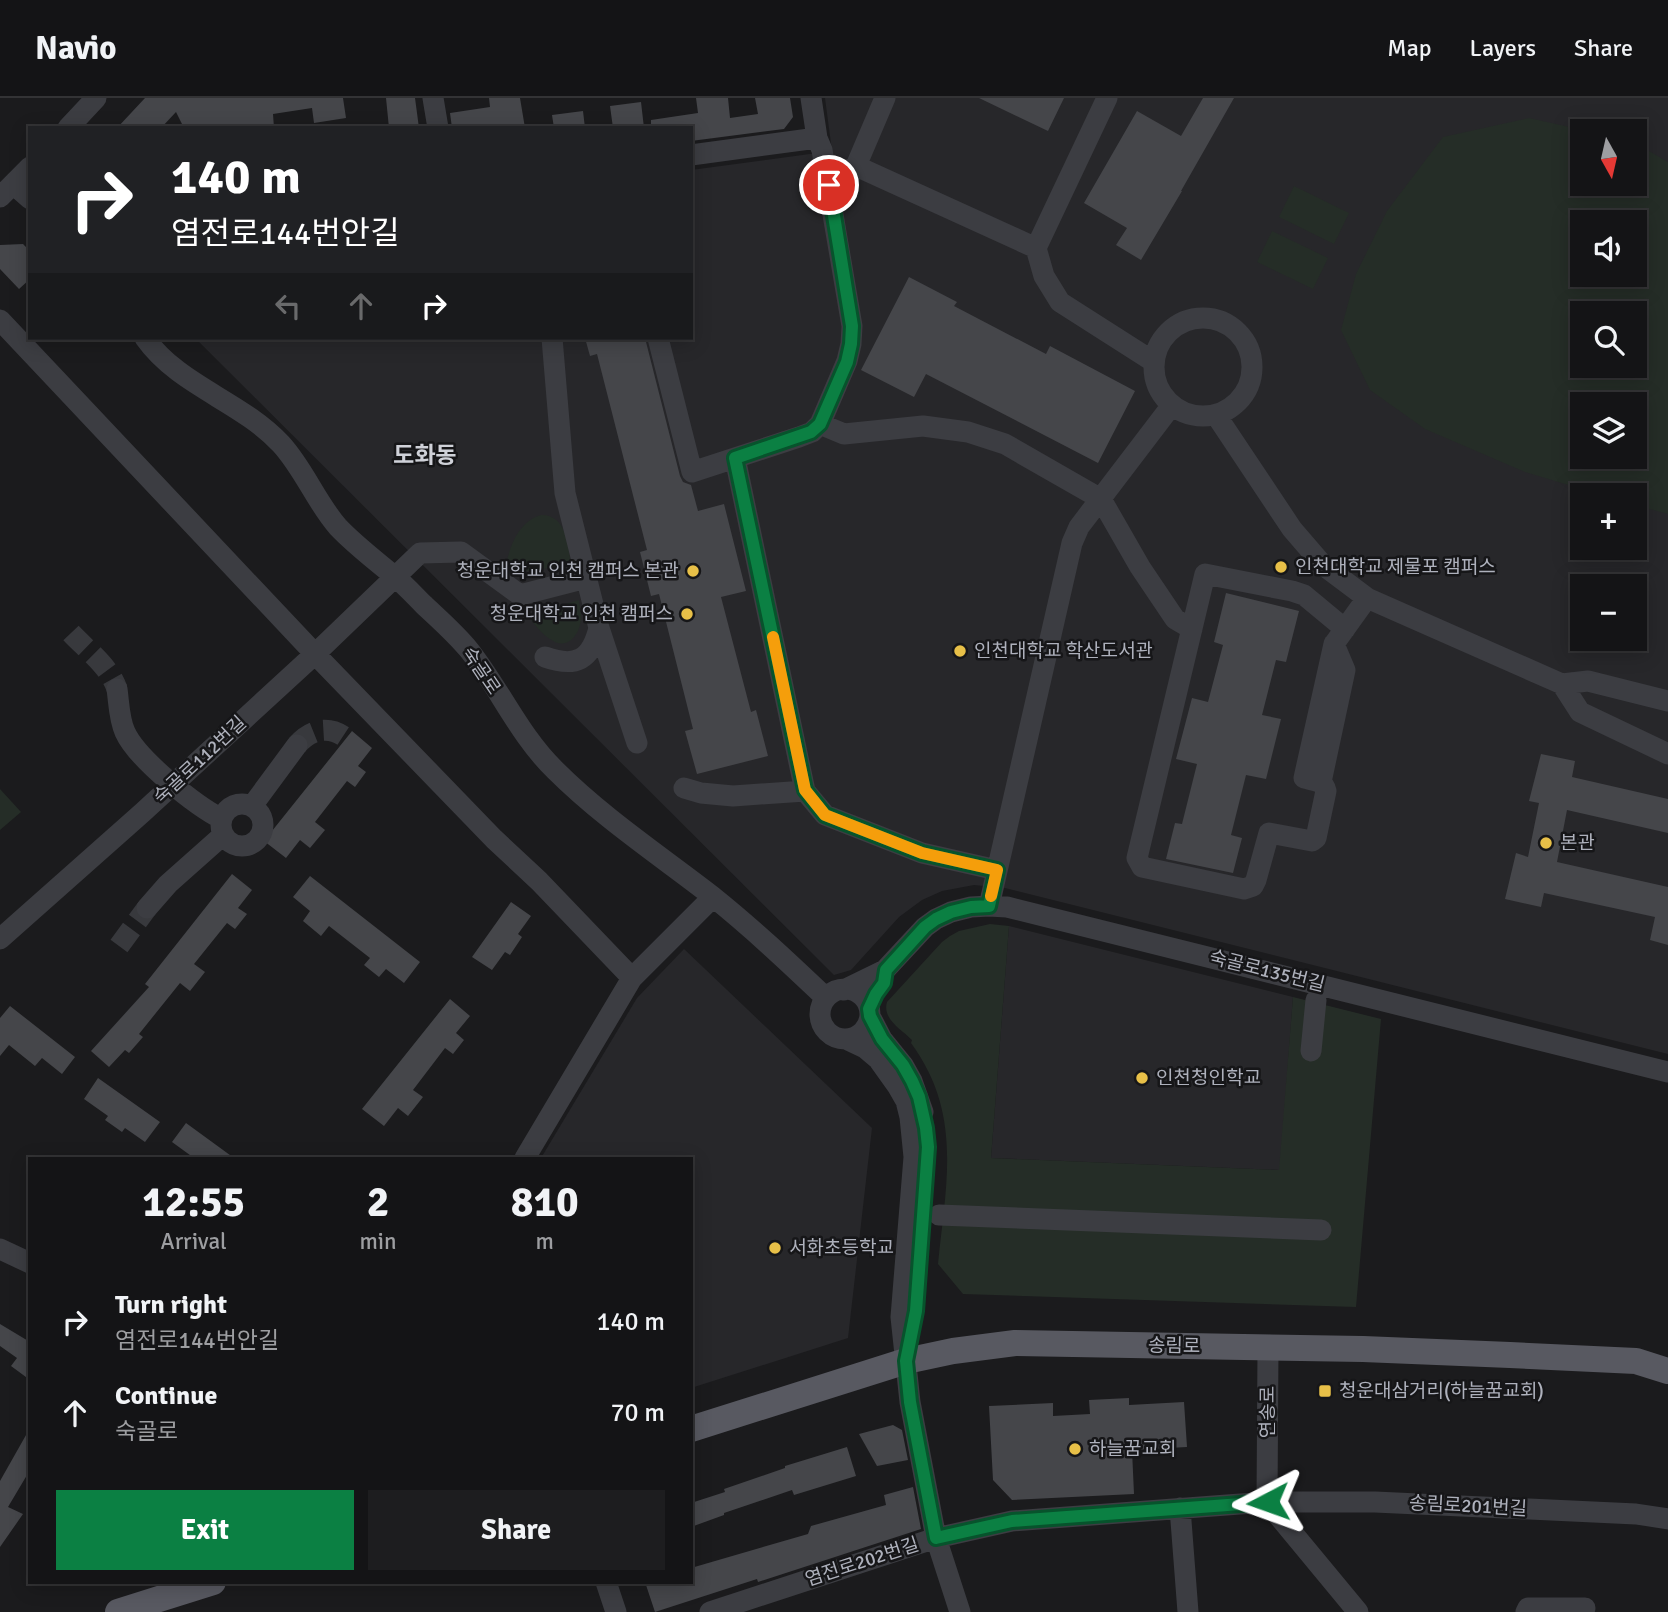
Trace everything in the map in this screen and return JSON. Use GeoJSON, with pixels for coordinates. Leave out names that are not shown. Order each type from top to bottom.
{"type":"FeatureCollection","features":[{"type":"Feature","properties":{"kind":"main road","name":"송림로"},"geometry":{"type":"LineString","coordinates":[[693,1428],[906,1361],[953,1351],[1015,1343],[1376,1350],[1636,1361],[1668,1371]]}},
{"type":"Feature","properties":{"kind":"main road"},"geometry":{"type":"LineString","coordinates":[[118,1612],[207,1584]]}},
{"type":"Feature","properties":{"kind":"street"},"geometry":{"type":"LineString","coordinates":[[70,126],[96,98]]}},
{"type":"Feature","properties":{"kind":"street"},"geometry":{"type":"LineString","coordinates":[[433,98],[438,126]]}},
{"type":"Feature","properties":{"kind":"street"},"geometry":{"type":"LineString","coordinates":[[659,340],[692,472],[811,432],[820,424],[847,362],[852,326],[829,185],[817,138],[811,98]]}},
{"type":"Feature","properties":{"kind":"street"},"geometry":{"type":"LineString","coordinates":[[829,185],[856,166],[885,98]]}},
{"type":"Feature","properties":{"kind":"street"},"geometry":{"type":"LineString","coordinates":[[1107,98],[1036,248],[1044,276],[1060,302],[1154,362]]}},
{"type":"Feature","properties":{"kind":"street"},"geometry":{"type":"LineString","coordinates":[[693,155],[817,138]]}},
{"type":"Feature","properties":{"kind":"street"},"geometry":{"type":"LineString","coordinates":[[856,166],[1036,248]]}},
{"type":"Feature","properties":{"kind":"street"},"geometry":{"type":"LineString","coordinates":[[28,169],[7,190],[28,198]]}},
{"type":"Feature","properties":{"kind":"street"},"geometry":{"type":"LineString","coordinates":[[1213,319],[1234,329],[1243,338],[1249,348],[1252,372],[1245,394],[1237,403],[1227,410],[1207,417],[1188,415],[1172,405],[1159,390],[1154,362],[1161,341],[1178,325],[1189,320],[1213,319]]}},
{"type":"Feature","properties":{"kind":"street"},"geometry":{"type":"LineString","coordinates":[[0,320],[315,654],[632,978]]}},
{"type":"Feature","properties":{"kind":"street","name":"숙골로"},"geometry":{"type":"LineString","coordinates":[[147,340],[168,364],[193,383],[247,416],[269,433],[294,459],[326,513],[337,526],[396,578],[469,650],[514,721],[553,768],[589,801],[835,994],[857,993],[863,997],[882,1039],[912,1081],[919,1097],[926,1128],[928,1147],[916,1311],[906,1361]]}},
{"type":"Feature","properties":{"kind":"street"},"geometry":{"type":"LineString","coordinates":[[552,340],[565,493],[599,628],[637,743]]}},
{"type":"Feature","properties":{"kind":"street"},"geometry":{"type":"LineString","coordinates":[[989,906],[1072,543],[1079,527],[1172,405]]}},
{"type":"Feature","properties":{"kind":"street"},"geometry":{"type":"LineString","coordinates":[[1216,415],[1292,529],[1323,565],[1367,598],[1562,684],[1588,681],[1668,701]]}},
{"type":"Feature","properties":{"kind":"street"},"geometry":{"type":"LineString","coordinates":[[820,424],[844,434],[923,426],[968,432],[1005,444],[1101,499],[1175,619],[1192,629]]}},
{"type":"Feature","properties":{"kind":"street"},"geometry":{"type":"LineString","coordinates":[[735,458],[805,790],[825,815],[922,853],[997,870]]}},
{"type":"Feature","properties":{"kind":"street","name":"숙골로112번길"},"geometry":{"type":"LineString","coordinates":[[0,939],[315,654],[420,553],[461,552],[520,595],[586,578]]}},
{"type":"Feature","properties":{"kind":"street"},"geometry":{"type":"LineString","coordinates":[[1205,574],[1304,595],[1339,636],[1345,670],[1321,782],[1326,791],[1316,838],[1311,841],[1269,833],[1256,880],[1253,886],[1244,889],[1142,867],[1137,858],[1192,629],[1205,574]]}},
{"type":"Feature","properties":{"kind":"street"},"geometry":{"type":"LineString","coordinates":[[1339,636],[1367,598]]}},
{"type":"Feature","properties":{"kind":"street"},"geometry":{"type":"LineString","coordinates":[[545,657],[569,662],[581,660],[590,652],[599,628]]}},
{"type":"Feature","properties":{"kind":"street"},"geometry":{"type":"LineString","coordinates":[[1562,684],[1580,712],[1668,754]]}},
{"type":"Feature","properties":{"kind":"street"},"geometry":{"type":"LineString","coordinates":[[117,689],[121,720],[128,738],[153,766],[222,828],[228,842],[235,846],[250,845],[261,833],[262,818],[252,806],[245,804],[231,808],[226,813],[222,828],[147,908]]}},
{"type":"Feature","properties":{"kind":"street"},"geometry":{"type":"LineString","coordinates":[[252,806],[297,745]]}},
{"type":"Feature","properties":{"kind":"street"},"geometry":{"type":"LineString","coordinates":[[684,789],[733,796],[805,790]]}},
{"type":"Feature","properties":{"kind":"street"},"geometry":{"type":"LineString","coordinates":[[526,1157],[632,978],[713,897]]}},
{"type":"Feature","properties":{"kind":"street","name":"숙골로135번길"},"geometry":{"type":"LineString","coordinates":[[835,994],[886,970],[925,927],[936,919],[971,907],[989,906],[1024,910],[1668,1072]]}},
{"type":"Feature","properties":{"kind":"street","name":"숙골로135번길"},"geometry":{"type":"LineString","coordinates":[[869,1012],[884,983],[886,970]]}},
{"type":"Feature","properties":{"kind":"street"},"geometry":{"type":"LineString","coordinates":[[835,994],[820,1011],[822,1025],[832,1036],[865,1048],[878,1059],[906,1101],[910,1117],[914,1157],[901,1317],[910,1402],[936,1538],[960,1612]]}},
{"type":"Feature","properties":{"kind":"street"},"geometry":{"type":"LineString","coordinates":[[1311,1051],[1316,1000]]}},
{"type":"Feature","properties":{"kind":"street"},"geometry":{"type":"LineString","coordinates":[[846,1039],[860,1034],[868,1023],[869,1012]]}},
{"type":"Feature","properties":{"kind":"street"},"geometry":{"type":"LineString","coordinates":[[939,1214],[1321,1230]]}},
{"type":"Feature","properties":{"kind":"street"},"geometry":{"type":"LineString","coordinates":[[0,1248],[28,1262]]}},
{"type":"Feature","properties":{"kind":"street","name":"연송로"},"geometry":{"type":"LineString","coordinates":[[1268,1348],[1268,1502]]}},
{"type":"Feature","properties":{"kind":"street"},"geometry":{"type":"LineString","coordinates":[[1268,1502],[1358,1612]]}},
{"type":"Feature","properties":{"kind":"street","name":"염전로202번길"},"geometry":{"type":"LineString","coordinates":[[710,1612],[936,1538],[1012,1521],[1268,1502]]}},
{"type":"Feature","properties":{"kind":"street","name":"송림로201번길"},"geometry":{"type":"LineString","coordinates":[[1268,1502],[1375,1502],[1636,1514],[1668,1519]]}},
{"type":"Feature","properties":{"kind":"street"},"geometry":{"type":"LineString","coordinates":[[1180,1508],[1188,1612]]}},
{"type":"Feature","properties":{"kind":"street"},"geometry":{"type":"LineString","coordinates":[[607,1584],[616,1612]]}},
{"type":"Feature","properties":{"kind":"street"},"geometry":{"type":"LineString","coordinates":[[1526,1612],[1528,1608],[1586,1608]]}},
{"type":"Feature","properties":{"kind":"shaded area","name":"인천대학교 제물포 캠퍼스"},"geometry":{"type":"Polygon","coordinates":[[[825,98],[1668,98],[1668,1054],[1005,888],[974,885],[942,891],[922,900],[899,917],[851,970],[834,975],[197,340],[693,340],[693,170],[832,151],[825,98]]]}},
{"type":"Feature","properties":{"kind":"shaded area"},"geometry":{"type":"Polygon","coordinates":[[[1529,118],[1570,127],[1570,196],[1647,196],[1647,150],[1668,162],[1668,514],[1647,508],[1647,483],[1570,483],[1570,485],[1525,472],[1425,429],[1370,390],[1341,330],[1356,274],[1387,211],[1443,137],[1529,118]]]}},
{"type":"Feature","properties":{"kind":"shaded area"},"geometry":{"type":"Polygon","coordinates":[[[1294,186],[1349,213],[1334,244],[1279,217],[1294,186]]]}},
{"type":"Feature","properties":{"kind":"shaded area"},"geometry":{"type":"Polygon","coordinates":[[[1272,231],[1328,258],[1313,289],[1257,262],[1272,231]]]}},
{"type":"Feature","properties":{"kind":"shaded area"},"geometry":{"type":"Polygon","coordinates":[[[541,515],[556,520],[565,532],[571,565],[504,574],[508,556],[519,531],[525,524],[541,515]]]}},
{"type":"Feature","properties":{"kind":"shaded area"},"geometry":{"type":"Polygon","coordinates":[[[579,600],[579,629],[568,642],[556,642],[547,637],[527,615],[579,600]]]}},
{"type":"Feature","properties":{"kind":"shaded area"},"geometry":{"type":"Polygon","coordinates":[[[0,789],[21,812],[0,830],[0,789]]]}},
{"type":"Feature","properties":{"kind":"shaded area"},"geometry":{"type":"Polygon","coordinates":[[[990,924],[1009,926],[991,1158],[1279,1170],[1293,997],[1381,1019],[1356,1307],[963,1294],[938,1264],[947,1177],[947,1150],[945,1123],[938,1096],[911,1043],[912,1040],[890,1019],[886,1008],[887,1002],[942,942],[959,931],[990,924]]]}},
{"type":"Feature","properties":{"kind":"shaded area","name":"인천청인학교"},"geometry":{"type":"Polygon","coordinates":[[[1009,926],[1293,997],[1280,1170],[991,1158],[1009,926]]]}},
{"type":"Feature","properties":{"kind":"shaded area","name":"서화초등학교"},"geometry":{"type":"Polygon","coordinates":[[[684,949],[872,1128],[848,1338],[693,1387],[693,1157],[542,1157],[637,998],[684,949]]]}},
{"type":"Feature","properties":{"kind":"building"},"geometry":{"type":"Polygon","coordinates":[[[145,98],[343,98],[346,118],[314,123],[312,108],[273,114],[274,126],[183,126],[176,112],[163,126],[119,126],[145,98]]]}},
{"type":"Feature","properties":{"kind":"building"},"geometry":{"type":"Polygon","coordinates":[[[386,98],[415,98],[419,126],[389,126],[386,98]]]}},
{"type":"Feature","properties":{"kind":"building"},"geometry":{"type":"Polygon","coordinates":[[[489,98],[520,98],[525,126],[452,126],[450,113],[490,107],[489,98]]]}},
{"type":"Feature","properties":{"kind":"building"},"geometry":{"type":"Polygon","coordinates":[[[696,98],[728,98],[730,118],[758,114],[755,98],[790,98],[793,117],[784,129],[693,141],[693,126],[651,126],[651,120],[698,113],[696,98]]]}},
{"type":"Feature","properties":{"kind":"building"},"geometry":{"type":"Polygon","coordinates":[[[979,98],[1064,98],[1048,131],[979,98]]]}},
{"type":"Feature","properties":{"kind":"building"},"geometry":{"type":"Polygon","coordinates":[[[1203,98],[1234,98],[1141,260],[1116,245],[1127,228],[1084,203],[1137,111],[1181,136],[1203,98]]]}},
{"type":"Feature","properties":{"kind":"building"},"geometry":{"type":"Polygon","coordinates":[[[641,102],[644,126],[613,126],[610,106],[641,102]]]}},
{"type":"Feature","properties":{"kind":"building"},"geometry":{"type":"Polygon","coordinates":[[[583,111],[585,126],[554,126],[552,115],[583,111]]]}},
{"type":"Feature","properties":{"kind":"building"},"geometry":{"type":"Polygon","coordinates":[[[23,244],[28,249],[28,281],[19,289],[0,269],[0,245],[23,244]]]}},
{"type":"Feature","properties":{"kind":"building"},"geometry":{"type":"Polygon","coordinates":[[[909,277],[957,302],[954,306],[1046,354],[1050,346],[1135,391],[1098,463],[926,374],[914,397],[861,370],[909,277]]]}},
{"type":"Feature","properties":{"kind":"building","name":"청운대학교 인천 캠퍼스 본관"},"geometry":{"type":"Polygon","coordinates":[[[586,340],[646,340],[680,476],[683,482],[691,485],[698,511],[724,504],[746,591],[721,597],[751,712],[756,710],[768,756],[697,774],[685,731],[693,729],[659,594],[651,596],[640,552],[647,550],[597,354],[590,356],[586,340]]]}},
{"type":"Feature","properties":{"kind":"building"},"geometry":{"type":"Polygon","coordinates":[[[1226,593],[1299,611],[1286,662],[1276,660],[1262,715],[1281,719],[1266,779],[1246,775],[1231,835],[1242,838],[1233,873],[1166,859],[1175,823],[1182,824],[1197,764],[1176,759],[1192,698],[1208,702],[1223,645],[1214,642],[1226,593]]]}},
{"type":"Feature","properties":{"kind":"building"},"geometry":{"type":"Polygon","coordinates":[[[352,731],[372,748],[358,766],[366,772],[355,787],[347,781],[315,822],[325,830],[310,848],[300,840],[286,858],[264,841],[352,731]]]}},
{"type":"Feature","properties":{"kind":"building","name":"본관"},"geometry":{"type":"Polygon","coordinates":[[[1541,754],[1575,761],[1572,777],[1668,799],[1668,833],[1567,810],[1557,862],[1668,887],[1668,945],[1650,940],[1655,917],[1544,893],[1541,907],[1505,899],[1516,853],[1528,857],[1539,803],[1529,801],[1541,754]]]}},
{"type":"Feature","properties":{"kind":"building"},"geometry":{"type":"Polygon","coordinates":[[[232,874],[252,890],[238,908],[247,914],[235,929],[227,923],[194,964],[205,972],[190,991],[180,983],[139,1034],[143,1037],[129,1053],[125,1050],[109,1067],[91,1051],[149,987],[145,984],[232,874]]]}},
{"type":"Feature","properties":{"kind":"building"},"geometry":{"type":"Polygon","coordinates":[[[310,876],[420,962],[404,983],[386,969],[379,977],[364,965],[370,958],[329,926],[321,936],[303,921],[310,911],[293,897],[310,876]]]}},
{"type":"Feature","properties":{"kind":"building"},"geometry":{"type":"Polygon","coordinates":[[[511,902],[531,916],[518,934],[522,937],[510,955],[505,952],[492,970],[472,957],[511,902]]]}},
{"type":"Feature","properties":{"kind":"building"},"geometry":{"type":"Polygon","coordinates":[[[450,999],[470,1016],[456,1033],[464,1040],[453,1054],[445,1048],[413,1090],[423,1097],[408,1116],[398,1108],[384,1126],[362,1109],[450,999]]]}},
{"type":"Feature","properties":{"kind":"building"},"geometry":{"type":"Polygon","coordinates":[[[10,1006],[75,1057],[62,1074],[42,1058],[35,1066],[9,1045],[0,1056],[0,1018],[10,1006]]]}},
{"type":"Feature","properties":{"kind":"building"},"geometry":{"type":"Polygon","coordinates":[[[98,1078],[160,1122],[145,1142],[125,1128],[122,1132],[105,1120],[108,1116],[84,1099],[98,1078]]]}},
{"type":"Feature","properties":{"kind":"building"},"geometry":{"type":"Polygon","coordinates":[[[186,1123],[233,1157],[193,1157],[172,1142],[186,1123]]]}},
{"type":"Feature","properties":{"kind":"building"},"geometry":{"type":"Polygon","coordinates":[[[0,1324],[28,1341],[28,1379],[11,1366],[17,1358],[0,1346],[0,1324]]]}},
{"type":"Feature","properties":{"kind":"building","name":"하늘꿈교회"},"geometry":{"type":"Polygon","coordinates":[[[1129,1398],[1129,1405],[1184,1402],[1187,1447],[1132,1450],[1134,1494],[1012,1500],[993,1480],[989,1406],[1053,1403],[1053,1416],[1090,1414],[1089,1400],[1129,1398]]]}},
{"type":"Feature","properties":{"kind":"building"},"geometry":{"type":"Polygon","coordinates":[[[893,1425],[902,1430],[908,1460],[877,1466],[859,1434],[893,1425]]]}},
{"type":"Feature","properties":{"kind":"building"},"geometry":{"type":"Polygon","coordinates":[[[28,1432],[28,1473],[8,1507],[23,1514],[0,1547],[0,1481],[28,1432]]]}},
{"type":"Feature","properties":{"kind":"building"},"geometry":{"type":"Polygon","coordinates":[[[847,1447],[856,1476],[794,1495],[792,1490],[693,1526],[693,1502],[725,1492],[724,1489],[847,1447]]]}},
{"type":"Feature","properties":{"kind":"building"},"geometry":{"type":"Polygon","coordinates":[[[913,1487],[921,1529],[655,1612],[646,1584],[693,1584],[693,1567],[808,1534],[811,1526],[886,1505],[884,1495],[913,1487]]]}},
{"type":"Feature","properties":{"kind":"tunnel"},"geometry":{"type":"LineString","coordinates":[[71,633],[104,666],[117,689]]}},
{"type":"Feature","properties":{"kind":"tunnel"},"geometry":{"type":"LineString","coordinates":[[297,745],[308,735],[320,731],[333,731],[346,738]]}},
{"type":"Feature","properties":{"kind":"tunnel"},"geometry":{"type":"LineString","coordinates":[[119,946],[147,908]]}},
{"type":"Feature","properties":{"kind":"slow traffic"},"geometry":{"type":"LineString","coordinates":[[773,637],[805,790],[825,815],[922,853],[997,870],[991,896]]}},
{"type":"Feature","properties":{"kind":"place","name":"인천대학교 제물포 캠퍼스"},"geometry":{"type":"Point","coordinates":[1281,567]}},
{"type":"Feature","properties":{"kind":"place","name":"청운대학교 인천 캠퍼스 본관"},"geometry":{"type":"Point","coordinates":[693,571]}},
{"type":"Feature","properties":{"kind":"place","name":"청운대학교 인천 캠퍼스"},"geometry":{"type":"Point","coordinates":[687,614]}},
{"type":"Feature","properties":{"kind":"place","name":"인천대학교 학산도서관"},"geometry":{"type":"Point","coordinates":[960,651]}},
{"type":"Feature","properties":{"kind":"place","name":"본관"},"geometry":{"type":"Point","coordinates":[1546,843]}},
{"type":"Feature","properties":{"kind":"place","name":"인천청인학교"},"geometry":{"type":"Point","coordinates":[1142,1078]}},
{"type":"Feature","properties":{"kind":"place","name":"서화초등학교"},"geometry":{"type":"Point","coordinates":[775,1248]}},
{"type":"Feature","properties":{"kind":"place","name":"청운대삼거리(하늘꿈교회)"},"geometry":{"type":"Point","coordinates":[1325,1391]}},
{"type":"Feature","properties":{"kind":"place","name":"하늘꿈교회"},"geometry":{"type":"Point","coordinates":[1075,1449]}},
{"type":"Feature","properties":{"kind":"district","name":"도화동"},"geometry":{"type":"Point","coordinates":[425,455]}},
{"type":"Feature","properties":{"kind":"route"},"geometry":{"type":"LineString","coordinates":[[829,185],[852,326],[847,362],[820,424],[811,432],[735,458],[805,790],[825,815],[922,853],[997,870],[989,906],[951,912],[925,927],[886,970],[884,983],[869,1009],[882,1039],[912,1081],[924,1113],[926,1128],[928,1147],[916,1311],[906,1361],[910,1402],[936,1538],[1012,1521],[1268,1502]]}}]}
